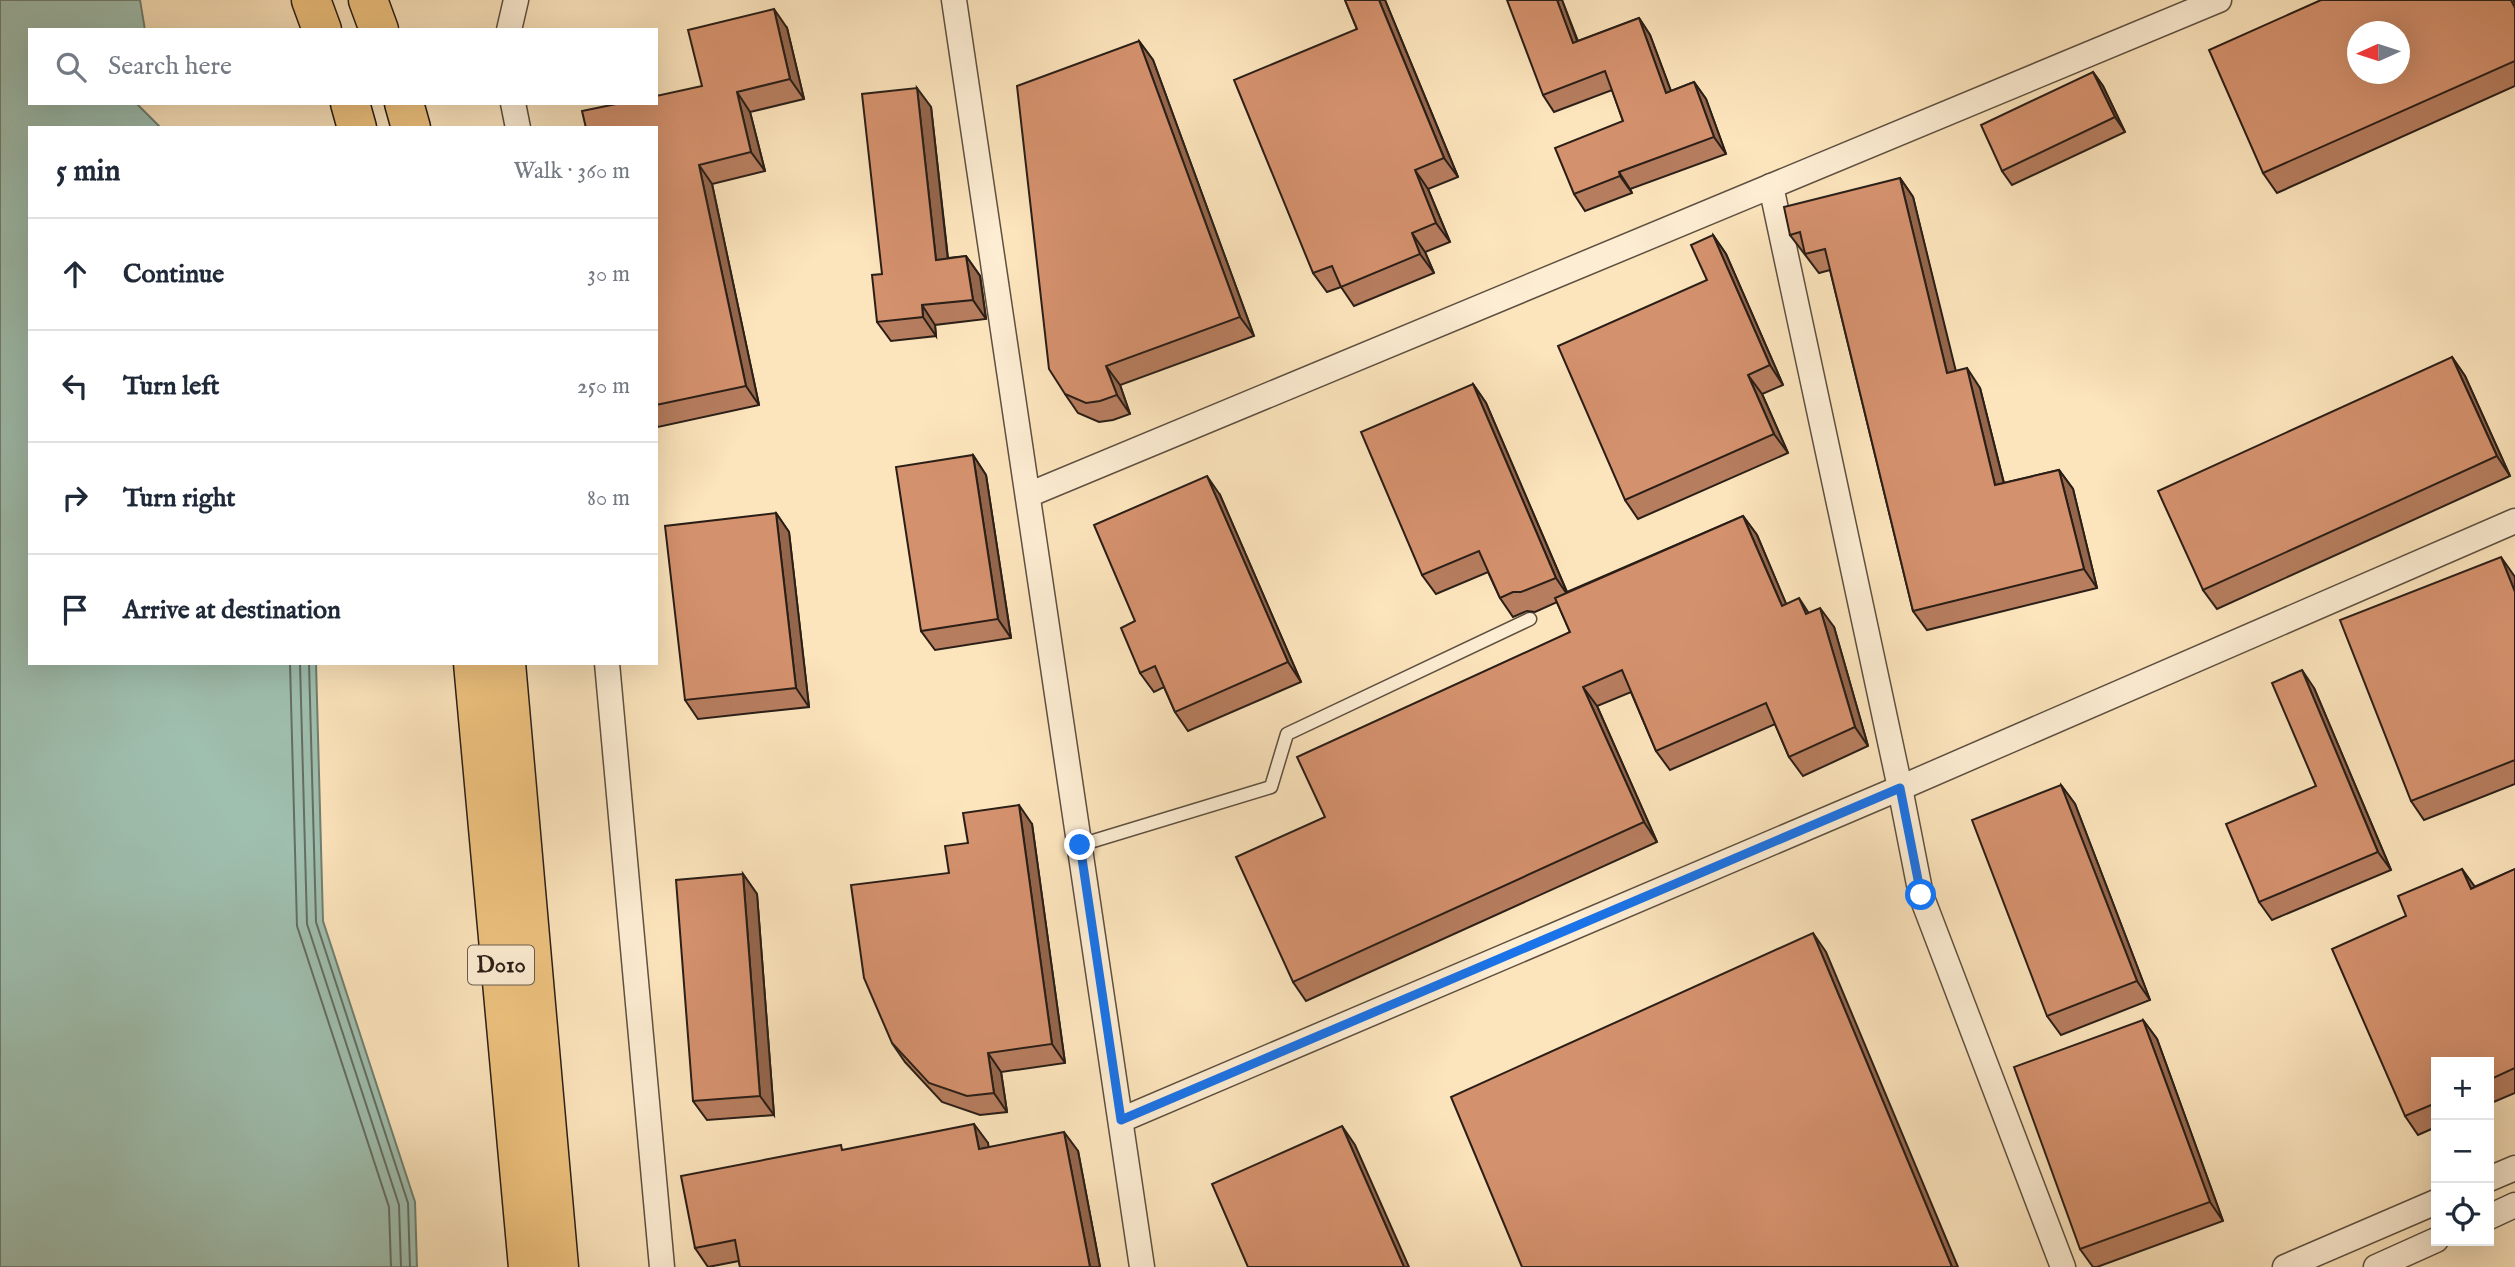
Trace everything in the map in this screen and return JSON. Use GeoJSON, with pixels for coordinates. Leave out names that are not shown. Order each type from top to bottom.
{"type":"FeatureCollection","features":[{"type":"Feature","properties":{"kind":"highway"},"geometry":{"type":"LineString","coordinates":[[311,0],[321,28]]}},
{"type":"Feature","properties":{"kind":"highway"},"geometry":{"type":"LineString","coordinates":[[368,0],[378,28]]}},
{"type":"Feature","properties":{"kind":"highway"},"geometry":{"type":"LineString","coordinates":[[351,105],[356,126]]}},
{"type":"Feature","properties":{"kind":"highway"},"geometry":{"type":"LineString","coordinates":[[405,105],[410,126]]}},
{"type":"Feature","properties":{"kind":"highway","name":"D010"},"geometry":{"type":"LineString","coordinates":[[473,665],[528,1267]]}},
{"type":"Feature","properties":{"kind":"highway","name":"D010"},"geometry":{"type":"LineString","coordinates":[[506,665],[559,1267]]}},
{"type":"Feature","properties":{"kind":"street"},"geometry":{"type":"LineString","coordinates":[[509,28],[516,0]]}},
{"type":"Feature","properties":{"kind":"street"},"geometry":{"type":"LineString","coordinates":[[954,0],[1142,1267]]}},
{"type":"Feature","properties":{"kind":"street"},"geometry":{"type":"LineString","coordinates":[[1028,495],[2219,0]]}},
{"type":"Feature","properties":{"kind":"street"},"geometry":{"type":"LineString","coordinates":[[513,105],[518,126]]}},
{"type":"Feature","properties":{"kind":"street"},"geometry":{"type":"LineString","coordinates":[[1770,186],[1921,895],[2063,1267]]}},
{"type":"Feature","properties":{"kind":"street"},"geometry":{"type":"LineString","coordinates":[[1121,1120],[1900,788],[2515,521]]}},
{"type":"Feature","properties":{"kind":"street"},"geometry":{"type":"LineString","coordinates":[[607,665],[662,1267]]}},
{"type":"Feature","properties":{"kind":"street"},"geometry":{"type":"LineString","coordinates":[[2494,1178],[2515,1168]]}},
{"type":"Feature","properties":{"kind":"street"},"geometry":{"type":"LineString","coordinates":[[2285,1267],[2431,1204]]}},
{"type":"Feature","properties":{"kind":"street"},"geometry":{"type":"LineString","coordinates":[[2494,1215],[2515,1205]]}},
{"type":"Feature","properties":{"kind":"street"},"geometry":{"type":"LineString","coordinates":[[2376,1267],[2431,1242]]}},
{"type":"Feature","properties":{"kind":"lane"},"geometry":{"type":"LineString","coordinates":[[1080,845],[1270,787],[1287,734],[1530,619]]}},
{"type":"Feature","properties":{"kind":"water"},"geometry":{"type":"Polygon","coordinates":[[[0,0],[140,0],[145,28],[28,28],[28,105],[138,105],[159,126],[28,126],[28,665],[316,665],[323,921],[415,1202],[417,1267],[0,1267],[0,0]]]}},
{"type":"Feature","properties":{"kind":"building"},"geometry":{"type":"Polygon","coordinates":[[[1345,0],[1379,0],[1444,158],[1415,170],[1436,223],[1412,233],[1420,254],[1341,287],[1332,266],[1313,273],[1234,80],[1357,29],[1345,0]]]}},
{"type":"Feature","properties":{"kind":"building"},"geometry":{"type":"Polygon","coordinates":[[[1507,0],[1557,0],[1573,43],[1639,18],[1666,93],[1694,82],[1714,137],[1619,172],[1620,176],[1574,194],[1555,148],[1623,121],[1605,71],[1543,95],[1507,0]]]}},
{"type":"Feature","properties":{"kind":"building"},"geometry":{"type":"Polygon","coordinates":[[[2321,0],[2511,0],[2515,8],[2515,61],[2263,173],[2209,50],[2321,0]]]}},
{"type":"Feature","properties":{"kind":"building"},"geometry":{"type":"Polygon","coordinates":[[[774,9],[790,79],[737,92],[751,152],[699,165],[746,386],[658,405],[658,126],[586,126],[582,111],[611,105],[658,105],[658,96],[702,86],[688,30],[774,9]]]}},
{"type":"Feature","properties":{"kind":"building"},"geometry":{"type":"Polygon","coordinates":[[[1139,41],[1240,317],[1106,366],[1117,395],[1086,403],[1065,394],[1049,369],[1017,86],[1139,41]]]}},
{"type":"Feature","properties":{"kind":"building"},"geometry":{"type":"Polygon","coordinates":[[[2093,72],[2115,117],[2002,171],[1981,125],[2093,72]]]}},
{"type":"Feature","properties":{"kind":"building"},"geometry":{"type":"Polygon","coordinates":[[[917,88],[936,260],[966,256],[973,300],[922,305],[923,317],[877,322],[872,275],[882,274],[862,94],[917,88]]]}},
{"type":"Feature","properties":{"kind":"building"},"geometry":{"type":"Polygon","coordinates":[[[1900,178],[1947,373],[1967,368],[1995,485],[2059,470],[2084,569],[1913,611],[1825,249],[1805,254],[1800,232],[1790,235],[1784,207],[1900,178]]]}},
{"type":"Feature","properties":{"kind":"building"},"geometry":{"type":"Polygon","coordinates":[[[1713,235],[1770,365],[1748,375],[1774,434],[1625,500],[1558,346],[1707,280],[1691,245],[1713,235]]]}},
{"type":"Feature","properties":{"kind":"building"},"geometry":{"type":"Polygon","coordinates":[[[2452,357],[2497,456],[2203,590],[2158,491],[2452,357]]]}},
{"type":"Feature","properties":{"kind":"building"},"geometry":{"type":"Polygon","coordinates":[[[1473,384],[1556,578],[1500,598],[1479,551],[1422,575],[1361,432],[1473,384]]]}},
{"type":"Feature","properties":{"kind":"building"},"geometry":{"type":"Polygon","coordinates":[[[973,455],[998,619],[921,631],[896,467],[973,455]]]}},
{"type":"Feature","properties":{"kind":"building"},"geometry":{"type":"Polygon","coordinates":[[[1207,476],[1288,662],[1175,712],[1155,666],[1140,673],[1121,628],[1135,621],[1094,525],[1207,476]]]}},
{"type":"Feature","properties":{"kind":"building"},"geometry":{"type":"Polygon","coordinates":[[[776,513],[796,688],[685,700],[665,526],[776,513]]]}},
{"type":"Feature","properties":{"kind":"building"},"geometry":{"type":"Polygon","coordinates":[[[1743,516],[1782,606],[1799,598],[1806,614],[1820,608],[1855,727],[1789,757],[1766,703],[1656,751],[1622,670],[1583,687],[1644,822],[1293,982],[1236,857],[1325,817],[1297,757],[1570,632],[1555,598],[1743,516]]]}},
{"type":"Feature","properties":{"kind":"building"},"geometry":{"type":"Polygon","coordinates":[[[2501,557],[2515,592],[2515,760],[2411,801],[2340,620],[2501,557]]]}},
{"type":"Feature","properties":{"kind":"building"},"geometry":{"type":"Polygon","coordinates":[[[2302,670],[2378,852],[2259,902],[2226,824],[2316,786],[2272,683],[2302,670]]]}},
{"type":"Feature","properties":{"kind":"building"},"geometry":{"type":"Polygon","coordinates":[[[2061,785],[2137,981],[2047,1016],[1972,820],[2061,785]]]}},
{"type":"Feature","properties":{"kind":"building"},"geometry":{"type":"Polygon","coordinates":[[[1019,805],[1052,1044],[988,1053],[994,1093],[967,1096],[929,1083],[892,1043],[864,978],[851,885],[949,873],[945,846],[968,843],[963,813],[1019,805]]]}},
{"type":"Feature","properties":{"kind":"building"},"geometry":{"type":"Polygon","coordinates":[[[2462,869],[2471,889],[2515,869],[2515,1068],[2494,1078],[2494,1057],[2431,1057],[2431,1105],[2405,1116],[2332,949],[2406,916],[2398,896],[2462,869]]]}},
{"type":"Feature","properties":{"kind":"building"},"geometry":{"type":"Polygon","coordinates":[[[743,874],[760,1096],[693,1101],[676,880],[743,874]]]}},
{"type":"Feature","properties":{"kind":"building"},"geometry":{"type":"Polygon","coordinates":[[[1813,933],[1952,1267],[1522,1267],[1451,1097],[1813,933]]]}},
{"type":"Feature","properties":{"kind":"building"},"geometry":{"type":"Polygon","coordinates":[[[2143,1020],[2210,1202],[2080,1249],[2014,1067],[2143,1020]]]}},
{"type":"Feature","properties":{"kind":"building"},"geometry":{"type":"Polygon","coordinates":[[[974,1124],[979,1149],[1064,1132],[1090,1267],[740,1267],[735,1240],[695,1248],[681,1176],[841,1145],[842,1150],[974,1124]]]}},
{"type":"Feature","properties":{"kind":"building"},"geometry":{"type":"Polygon","coordinates":[[[1342,1126],[1404,1267],[1248,1267],[1212,1184],[1342,1126]]]}},
{"type":"Feature","properties":{"kind":"route"},"geometry":{"type":"LineString","coordinates":[[1080,845],[1121,1120],[1900,788],[1921,895]]}}]}
